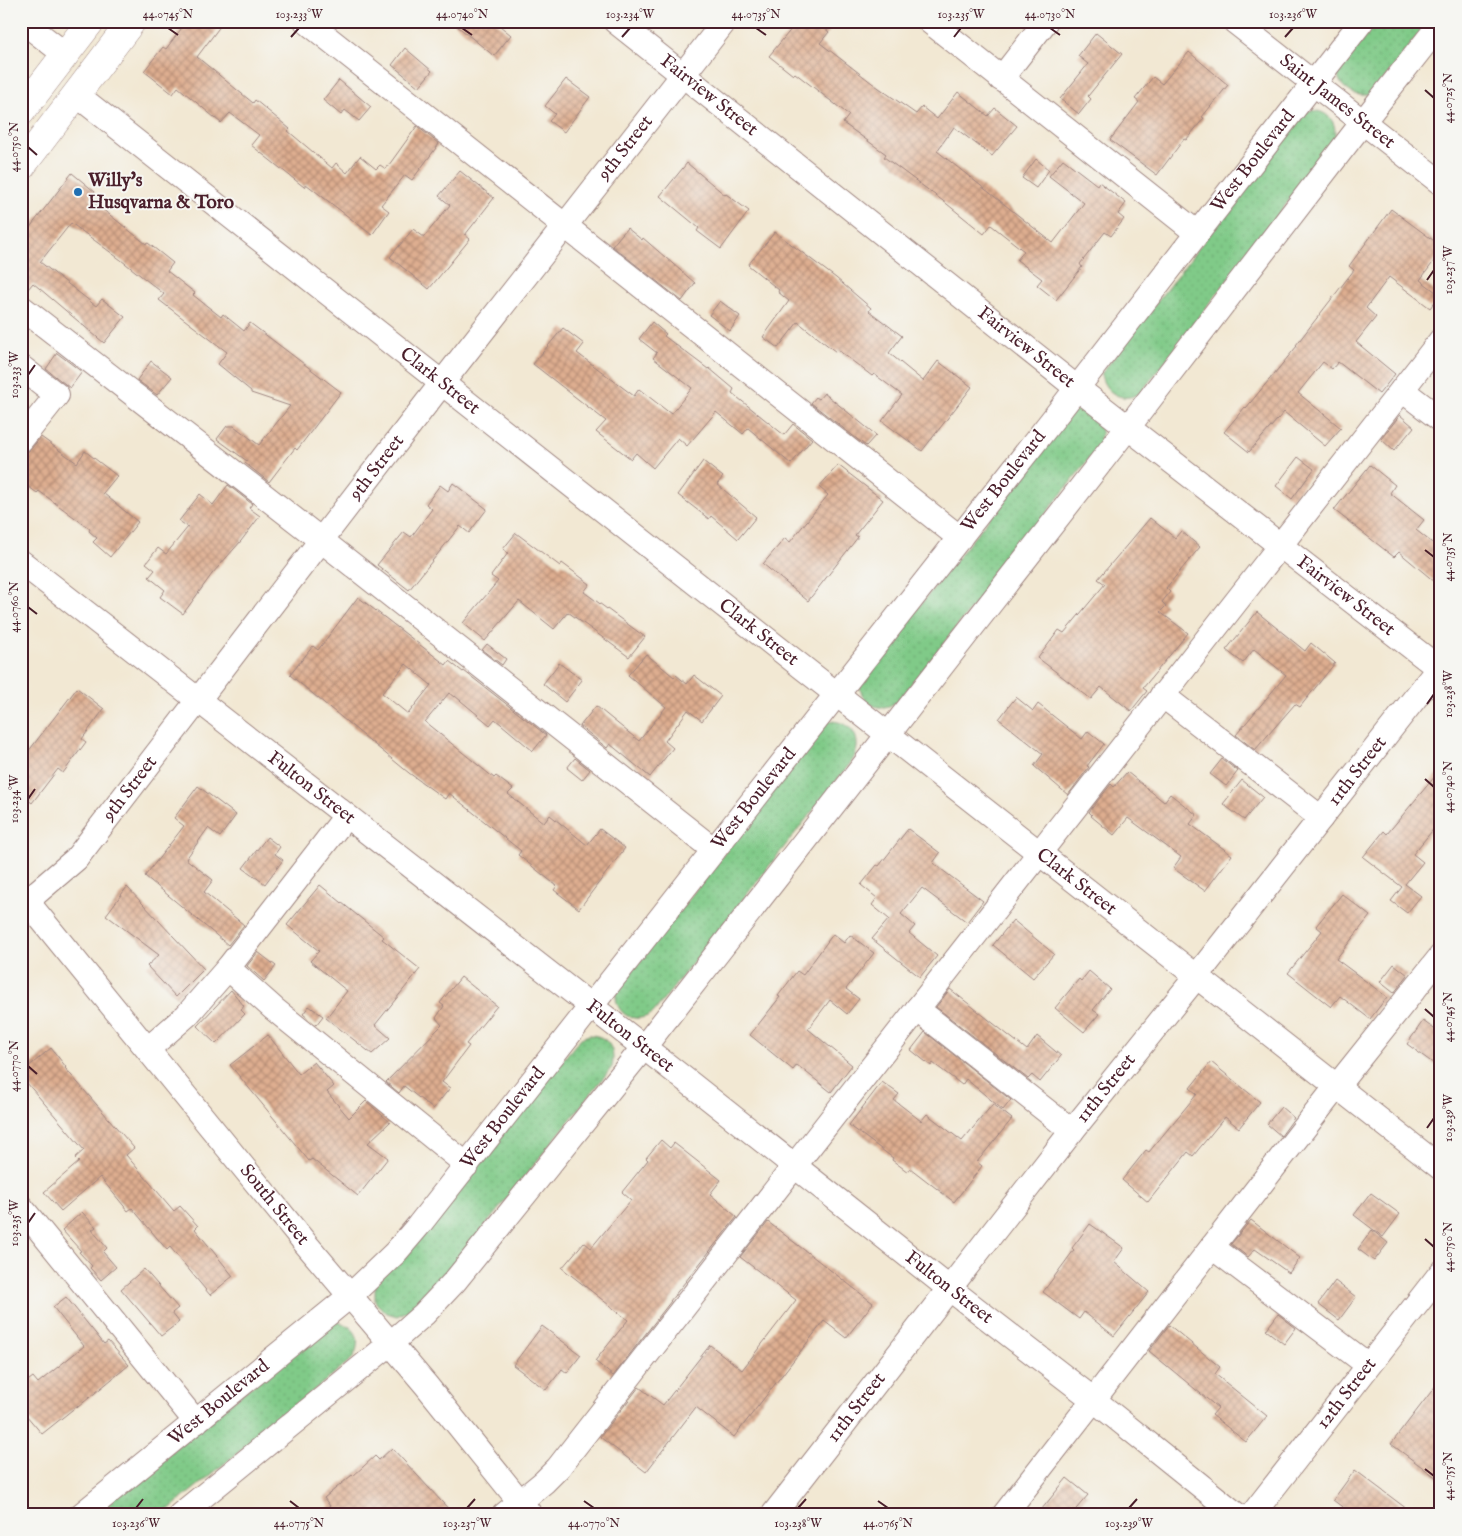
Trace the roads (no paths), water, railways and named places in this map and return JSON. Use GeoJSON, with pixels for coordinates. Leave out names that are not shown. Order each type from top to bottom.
{"type":"FeatureCollection","features":[{"type":"Feature","properties":{"kind":"highway"},"geometry":{"type":"LineString","coordinates":[[21,112],[92,21]]}},
{"type":"Feature","properties":{"kind":"highway"},"geometry":{"type":"LineString","coordinates":[[21,167],[132,21]]}},
{"type":"Feature","properties":{"kind":"street"},"geometry":{"type":"LineString","coordinates":[[22,21],[66,55]]}},
{"type":"Feature","properties":{"kind":"street"},"geometry":{"type":"LineString","coordinates":[[306,21],[960,538]]}},
{"type":"Feature","properties":{"kind":"street","name":"Fairview Street"},"geometry":{"type":"LineString","coordinates":[[615,21],[1078,388],[1440,668]]}},
{"type":"Feature","properties":{"kind":"street","name":"9th Street"},"geometry":{"type":"LineString","coordinates":[[23,901],[76,858],[564,225],[725,21]]}},
{"type":"Feature","properties":{"kind":"street"},"geometry":{"type":"LineString","coordinates":[[928,21],[1197,233]]}},
{"type":"Feature","properties":{"kind":"street"},"geometry":{"type":"LineString","coordinates":[[1001,78],[1046,21]]}},
{"type":"Feature","properties":{"kind":"street","name":"Saint James Street"},"geometry":{"type":"LineString","coordinates":[[1234,21],[1441,183]]}},
{"type":"Feature","properties":{"kind":"street","name":"West Boulevard"},"geometry":{"type":"LineString","coordinates":[[81,1515],[350,1296],[395,1253],[591,1008],[1078,388],[1362,21]]}},
{"type":"Feature","properties":{"kind":"street"},"geometry":{"type":"LineString","coordinates":[[180,1515],[391,1343],[419,1319],[455,1281],[644,1047],[1441,23]]}},
{"type":"Feature","properties":{"kind":"street","name":"Clark Street"},"geometry":{"type":"LineString","coordinates":[[76,95],[1441,1168]]}},
{"type":"Feature","properties":{"kind":"street"},"geometry":{"type":"LineString","coordinates":[[21,307],[321,540],[714,850]]}},
{"type":"Feature","properties":{"kind":"street"},"geometry":{"type":"LineString","coordinates":[[518,1510],[558,1468],[1441,340]]}},
{"type":"Feature","properties":{"kind":"street"},"geometry":{"type":"LineString","coordinates":[[21,367],[57,395],[21,440]]}},
{"type":"Feature","properties":{"kind":"street"},"geometry":{"type":"LineString","coordinates":[[1402,390],[1441,420]]}},
{"type":"Feature","properties":{"kind":"street","name":"Fulton Street"},"geometry":{"type":"LineString","coordinates":[[21,562],[591,1008],[644,1047],[1238,1515]]}},
{"type":"Feature","properties":{"kind":"street","name":"11th Street"},"geometry":{"type":"LineString","coordinates":[[773,1515],[1072,1131],[1440,668]]}},
{"type":"Feature","properties":{"kind":"street"},"geometry":{"type":"LineString","coordinates":[[1162,695],[1321,818]]}},
{"type":"Feature","properties":{"kind":"street"},"geometry":{"type":"LineString","coordinates":[[148,1050],[187,1016],[228,968],[346,816]]}},
{"type":"Feature","properties":{"kind":"street","name":"South Street"},"geometry":{"type":"LineString","coordinates":[[23,901],[391,1343],[518,1510]]}},
{"type":"Feature","properties":{"kind":"street"},"geometry":{"type":"LineString","coordinates":[[1004,1515],[1337,1086],[1441,956]]}},
{"type":"Feature","properties":{"kind":"street"},"geometry":{"type":"LineString","coordinates":[[228,968],[274,1009],[467,1165]]}},
{"type":"Feature","properties":{"kind":"street"},"geometry":{"type":"LineString","coordinates":[[917,1009],[1072,1131]]}},
{"type":"Feature","properties":{"kind":"street"},"geometry":{"type":"LineString","coordinates":[[21,1207],[196,1422]]}},
{"type":"Feature","properties":{"kind":"street"},"geometry":{"type":"LineString","coordinates":[[1212,1247],[1368,1365]]}},
{"type":"Feature","properties":{"kind":"street","name":"12th Street"},"geometry":{"type":"LineString","coordinates":[[1252,1515],[1441,1273]]}},
{"type":"Feature","properties":{"kind":"place","name":"Willy's Husqvarna & Toro"},"geometry":{"type":"Point","coordinates":[78,192]}}]}
